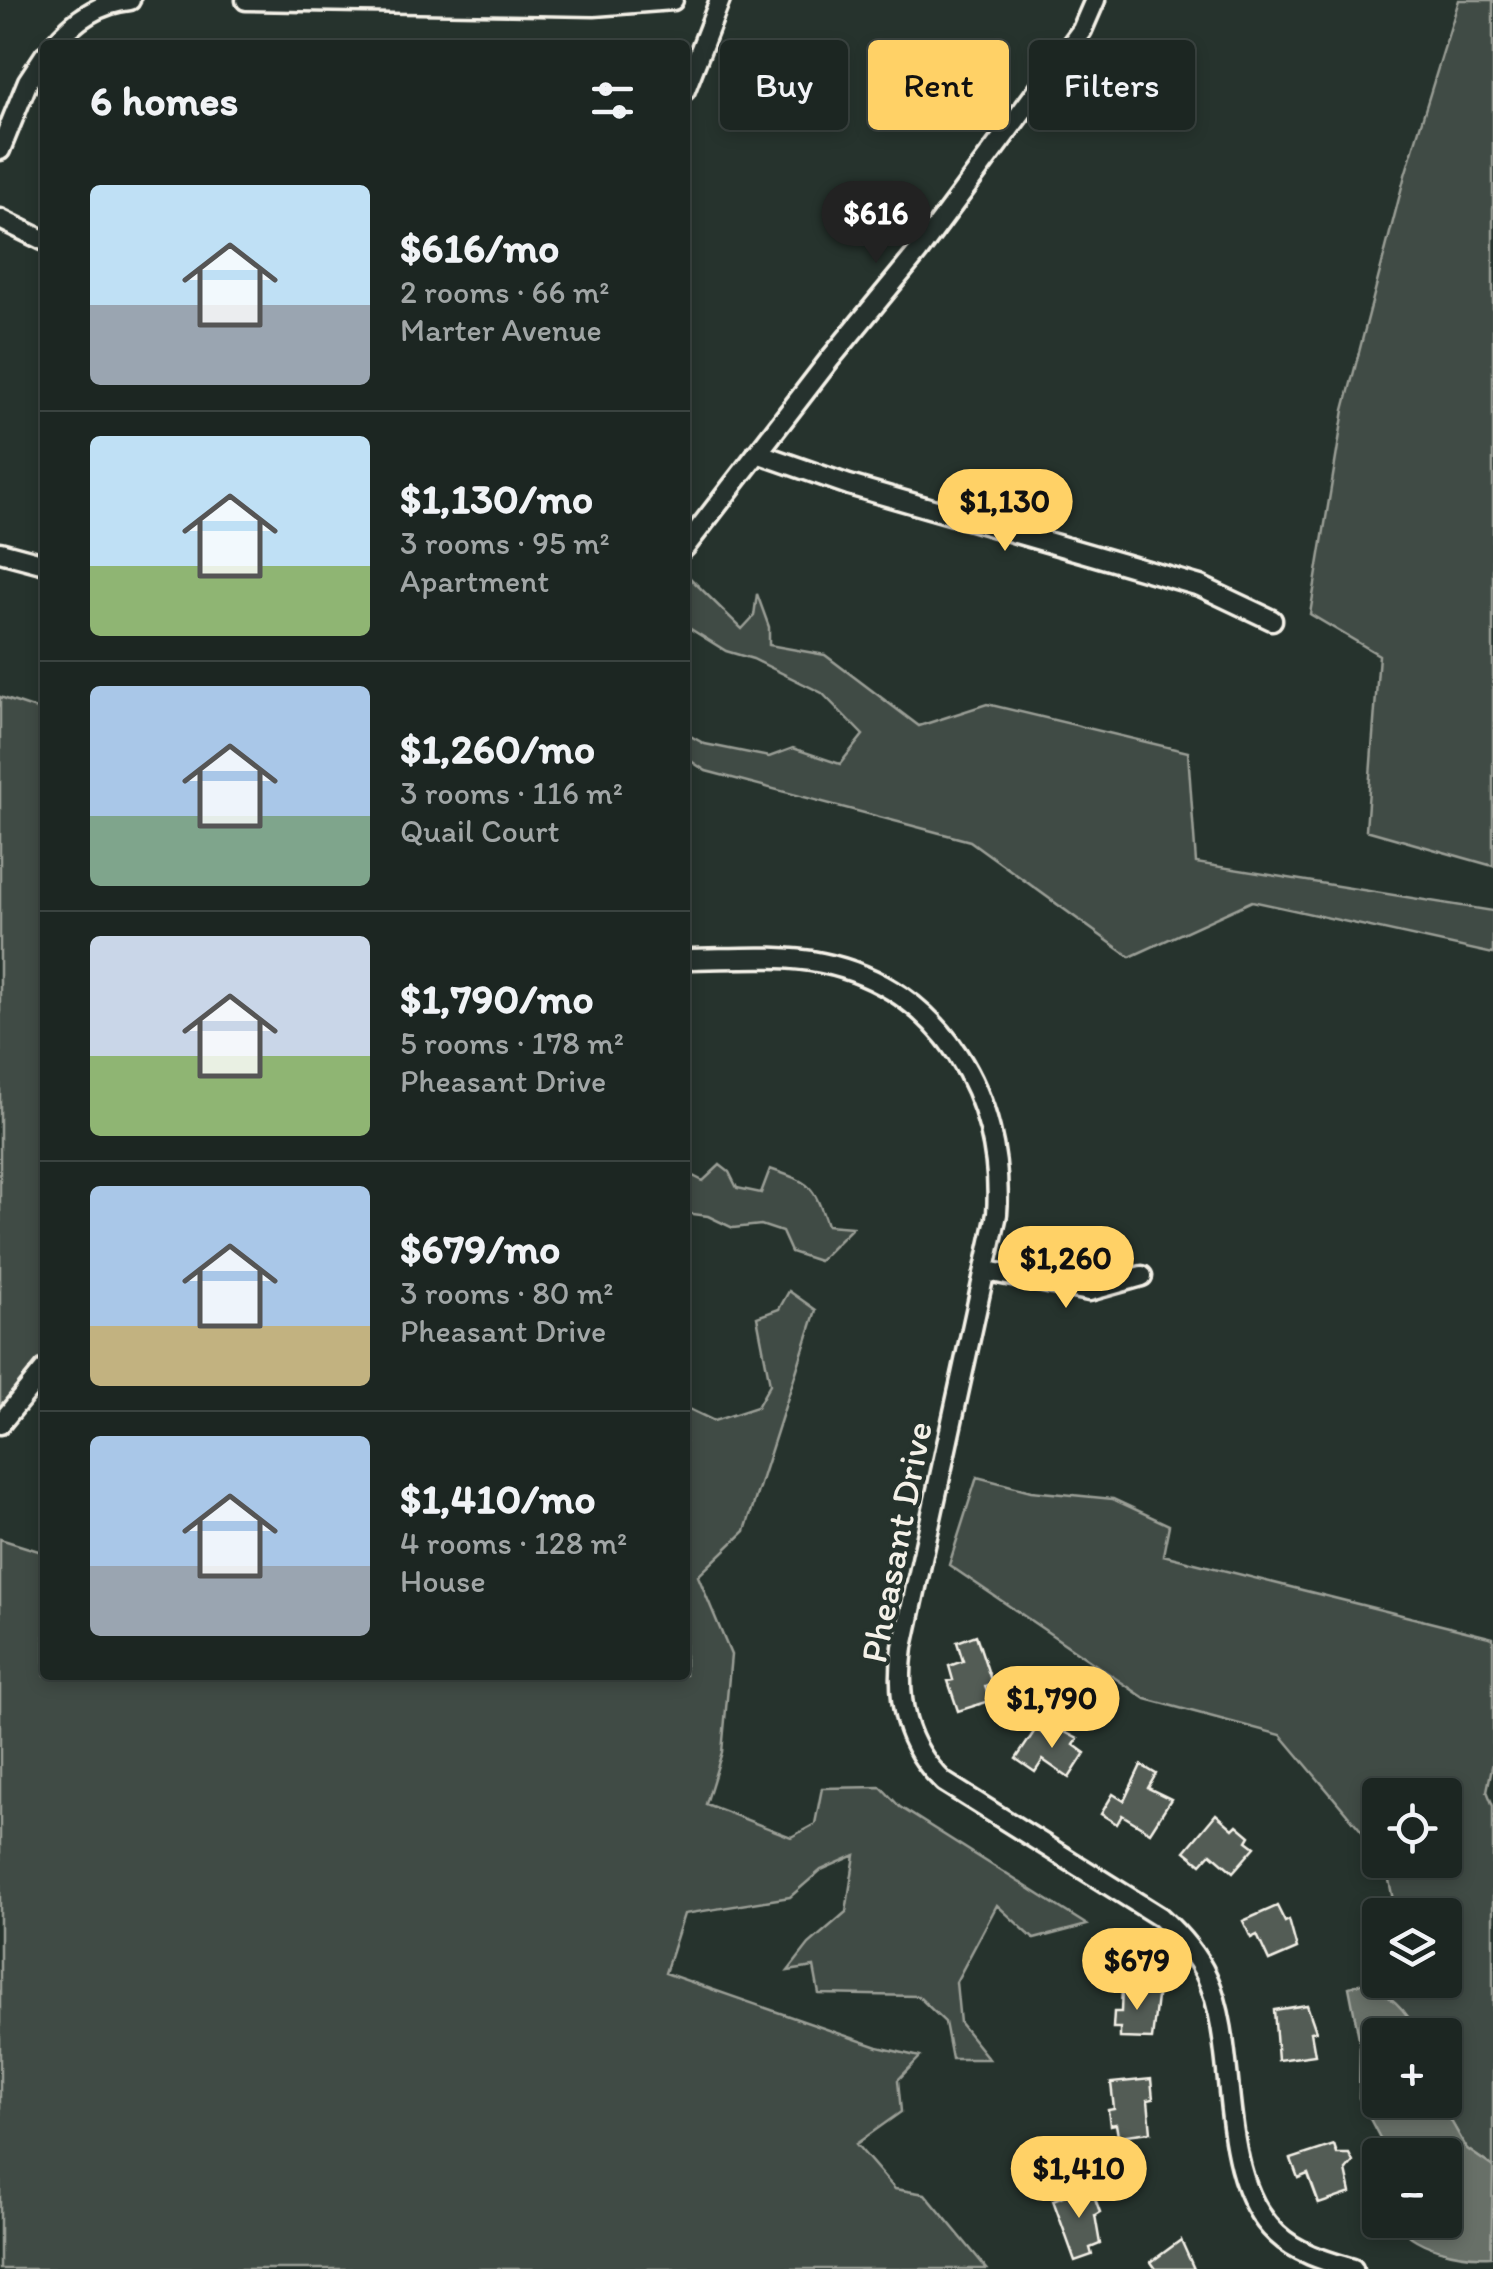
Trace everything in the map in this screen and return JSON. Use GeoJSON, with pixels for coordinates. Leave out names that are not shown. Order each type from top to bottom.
{"type":"FeatureCollection","features":[{"type":"Feature","properties":{"kind":"street"},"geometry":{"type":"LineString","coordinates":[[58,40],[68,26],[86,15],[110,2],[130,0]]}},
{"type":"Feature","properties":{"kind":"street"},"geometry":{"type":"LineString","coordinates":[[246,0],[594,6],[673,0]]}},
{"type":"Feature","properties":{"kind":"street"},"geometry":{"type":"LineString","coordinates":[[690,77],[720,0]]}},
{"type":"Feature","properties":{"kind":"street"},"geometry":{"type":"LineString","coordinates":[[690,541],[918,252],[1082,30],[1095,0]]}},
{"type":"Feature","properties":{"kind":"street"},"geometry":{"type":"LineString","coordinates":[[0,150],[28,81],[40,63]]}},
{"type":"Feature","properties":{"kind":"street"},"geometry":{"type":"LineString","coordinates":[[0,219],[40,239]]}},
{"type":"Feature","properties":{"kind":"street"},"geometry":{"type":"LineString","coordinates":[[757,454],[849,485],[1200,586],[1272,620]]}},
{"type":"Feature","properties":{"kind":"street"},"geometry":{"type":"LineString","coordinates":[[0,552],[40,563]]}},
{"type":"Feature","properties":{"kind":"street","name":"Pheasant Drive"},"geometry":{"type":"LineString","coordinates":[[690,959],[776,958],[826,964],[894,991],[931,1020],[967,1066],[982,1096],[995,1140],[998,1202],[987,1270],[903,1647],[900,1697],[913,1744],[926,1764],[968,1798],[1160,1917],[1182,1937],[1209,1982],[1222,2034],[1242,2168],[1261,2215],[1294,2247],[1353,2269]]}},
{"type":"Feature","properties":{"kind":"street"},"geometry":{"type":"LineString","coordinates":[[987,1270],[1089,1290],[1142,1276]]}},
{"type":"Feature","properties":{"kind":"street"},"geometry":{"type":"LineString","coordinates":[[0,1424],[40,1374]]}},
{"type":"Feature","properties":{"kind":"shaded area"},"geometry":{"type":"Polygon","coordinates":[[[1459,0],[1493,0],[1493,866],[1366,830],[1379,655],[1310,614],[1344,410],[1405,175],[1459,0]]]}},
{"type":"Feature","properties":{"kind":"shaded area"},"geometry":{"type":"Polygon","coordinates":[[[690,578],[742,629],[754,616],[757,594],[769,627],[769,645],[825,655],[919,726],[987,704],[1188,752],[1196,863],[1493,911],[1493,954],[1252,901],[1130,957],[970,841],[706,771],[690,760],[690,736],[705,744],[769,757],[793,748],[840,764],[863,735],[822,693],[753,659],[726,651],[690,629],[690,578]]]}},
{"type":"Feature","properties":{"kind":"shaded area"},"geometry":{"type":"Polygon","coordinates":[[[0,697],[40,710],[40,1370],[0,1421],[0,697]]]}},
{"type":"Feature","properties":{"kind":"shaded area"},"geometry":{"type":"Polygon","coordinates":[[[720,1165],[729,1172],[737,1188],[761,1193],[770,1169],[809,1187],[827,1225],[853,1227],[819,1261],[791,1252],[782,1232],[761,1225],[733,1228],[708,1216],[690,1214],[690,1174],[703,1181],[720,1165]]]}},
{"type":"Feature","properties":{"kind":"shaded area"},"geometry":{"type":"Polygon","coordinates":[[[789,1291],[816,1310],[745,1531],[698,1576],[731,1655],[722,1752],[706,1804],[791,1837],[815,1824],[822,1788],[881,1787],[900,1807],[1087,1925],[1034,1939],[997,1905],[956,1982],[960,2023],[989,2059],[952,2059],[945,2022],[918,1996],[819,1994],[814,1967],[788,1971],[809,1944],[846,1912],[855,1855],[821,1870],[790,1897],[684,1914],[665,1973],[878,2047],[920,2057],[898,2080],[901,2112],[856,2144],[895,2189],[925,2194],[987,2269],[0,2269],[0,1539],[40,1551],[40,1680],[690,1680],[690,1409],[714,1421],[757,1407],[770,1384],[757,1317],[779,1309],[789,1291]]]}},
{"type":"Feature","properties":{"kind":"shaded area"},"geometry":{"type":"Polygon","coordinates":[[[977,1477],[1031,1491],[1113,1499],[1169,1525],[1163,1555],[1493,1638],[1493,1762],[1487,1791],[1493,1806],[1493,2167],[1467,2149],[1449,2118],[1462,2118],[1462,2018],[1408,2018],[1389,1998],[1462,1998],[1462,1898],[1393,1898],[1389,1878],[1462,1878],[1462,1778],[1362,1778],[1362,1832],[1281,1735],[1146,1699],[949,1565],[977,1477]]]}},
{"type":"Feature","properties":{"kind":"shaded area"},"geometry":{"type":"Polygon","coordinates":[[[1362,1983],[1362,1998],[1389,1998],[1409,2018],[1362,2018],[1362,2104],[1360,2043],[1349,1987],[1362,1983]]]}},
{"type":"Feature","properties":{"kind":"shaded area"},"geometry":{"type":"Polygon","coordinates":[[[1370,2118],[1449,2118],[1461,2138],[1380,2138],[1370,2118]]]}},
{"type":"Feature","properties":{"kind":"shaded area"},"geometry":{"type":"Polygon","coordinates":[[[1462,2140],[1467,2149],[1493,2167],[1491,2256],[1466,2255],[1413,2238],[1462,2238],[1462,2140]]]}},
{"type":"Feature","properties":{"kind":"building"},"geometry":{"type":"Polygon","coordinates":[[[976,1635],[992,1683],[985,1686],[990,1701],[958,1711],[948,1681],[953,1680],[949,1666],[963,1661],[957,1642],[976,1635]]]}},
{"type":"Feature","properties":{"kind":"building"},"geometry":{"type":"Polygon","coordinates":[[[1051,1725],[1078,1739],[1074,1745],[1085,1753],[1069,1778],[1043,1760],[1035,1772],[1016,1759],[1036,1729],[1044,1735],[1051,1725]]]}},
{"type":"Feature","properties":{"kind":"building"},"geometry":{"type":"Polygon","coordinates":[[[1141,1765],[1156,1774],[1148,1788],[1171,1799],[1150,1832],[1122,1815],[1117,1824],[1101,1814],[1113,1794],[1124,1801],[1141,1765]]]}},
{"type":"Feature","properties":{"kind":"building"},"geometry":{"type":"Polygon","coordinates":[[[1216,1814],[1233,1829],[1237,1825],[1250,1836],[1247,1841],[1255,1847],[1233,1872],[1211,1853],[1201,1864],[1185,1851],[1216,1814]]]}},
{"type":"Feature","properties":{"kind":"building"},"geometry":{"type":"Polygon","coordinates":[[[1277,1906],[1285,1922],[1289,1920],[1297,1949],[1269,1961],[1257,1935],[1251,1938],[1243,1921],[1277,1906]]]}},
{"type":"Feature","properties":{"kind":"building"},"geometry":{"type":"Polygon","coordinates":[[[1122,1987],[1158,1989],[1152,2039],[1120,2038],[1120,2028],[1113,2028],[1114,2012],[1121,2012],[1122,1987]]]}},
{"type":"Feature","properties":{"kind":"building"},"geometry":{"type":"Polygon","coordinates":[[[1307,2005],[1316,2031],[1311,2032],[1315,2055],[1278,2060],[1274,2010],[1307,2005]]]}},
{"type":"Feature","properties":{"kind":"building"},"geometry":{"type":"Polygon","coordinates":[[[1151,2079],[1151,2132],[1118,2136],[1116,2124],[1110,2125],[1108,2110],[1114,2109],[1111,2083],[1151,2079]]]}},
{"type":"Feature","properties":{"kind":"building"},"geometry":{"type":"Polygon","coordinates":[[[1334,2145],[1337,2154],[1349,2154],[1353,2162],[1346,2170],[1351,2193],[1319,2204],[1308,2174],[1298,2178],[1291,2159],[1334,2145]]]}},
{"type":"Feature","properties":{"kind":"building"},"geometry":{"type":"Polygon","coordinates":[[[1090,2185],[1100,2212],[1095,2215],[1100,2244],[1090,2248],[1092,2255],[1075,2261],[1053,2200],[1090,2185]]]}},
{"type":"Feature","properties":{"kind":"building"},"geometry":{"type":"Polygon","coordinates":[[[1181,2240],[1194,2269],[1156,2269],[1151,2262],[1181,2240]]]}}]}
